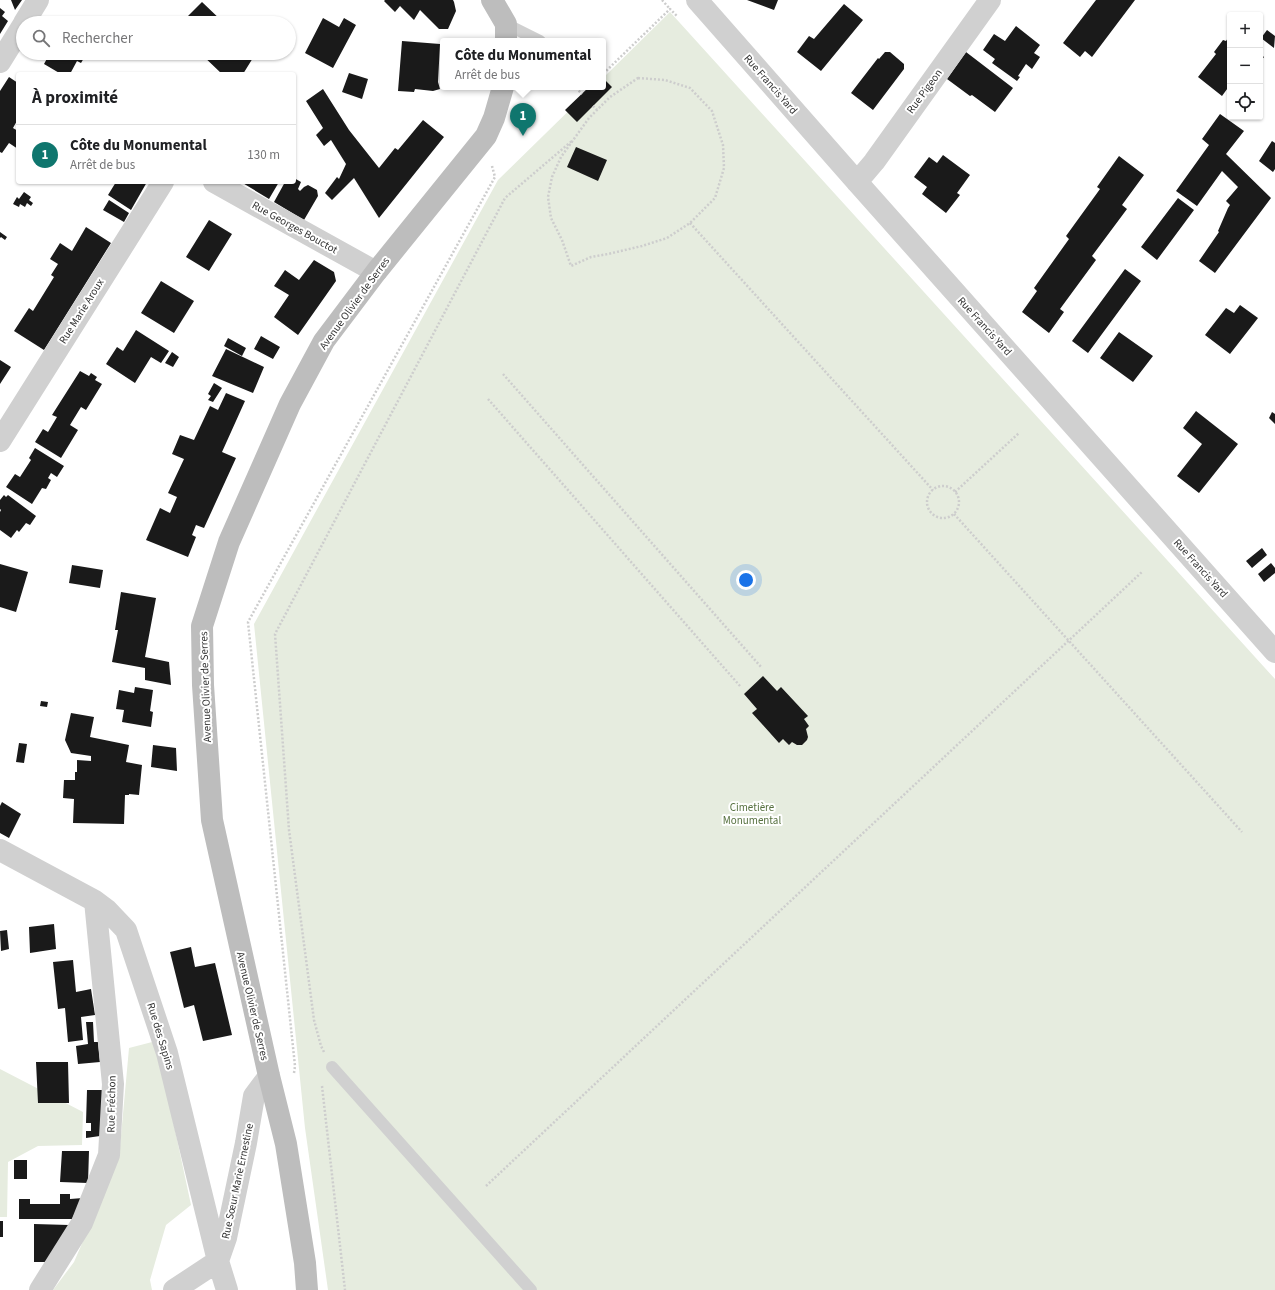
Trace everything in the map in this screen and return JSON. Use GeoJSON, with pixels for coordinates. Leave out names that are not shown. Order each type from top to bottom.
{"type":"FeatureCollection","features":[{"type":"Feature","properties":{"kind":"street"},"geometry":{"type":"LineString","coordinates":[[29,16],[38,0]]}},
{"type":"Feature","properties":{"kind":"street"},"geometry":{"type":"LineString","coordinates":[[492,0],[506,33]]}},
{"type":"Feature","properties":{"kind":"street","name":"Rue Pigeon"},"geometry":{"type":"LineString","coordinates":[[857,182],[874,162],[990,0]]}},
{"type":"Feature","properties":{"kind":"street","name":"Rue Francis Yard"},"geometry":{"type":"LineString","coordinates":[[706,4],[857,182],[1275,652]]}},
{"type":"Feature","properties":{"kind":"street"},"geometry":{"type":"LineString","coordinates":[[0,62],[16,37]]}},
{"type":"Feature","properties":{"kind":"street","name":"Avenue Olivier de Serres"},"geometry":{"type":"LineString","coordinates":[[307,1290],[305,1263],[286,1144],[269,1076],[212,820],[203,685],[202,626],[228,542],[290,404],[324,341],[376,272],[486,136],[494,118],[502,90]]}},
{"type":"Feature","properties":{"kind":"street","name":"Rue Marie Aroux"},"geometry":{"type":"LineString","coordinates":[[0,441],[162,184]]}},
{"type":"Feature","properties":{"kind":"street","name":"Rue Georges Bouctot"},"geometry":{"type":"LineString","coordinates":[[218,184],[376,272]]}},
{"type":"Feature","properties":{"kind":"street","name":"Rue des Sapins"},"geometry":{"type":"LineString","coordinates":[[0,850],[95,901],[107,910],[126,930],[167,1053],[218,1261],[227,1290]]}},
{"type":"Feature","properties":{"kind":"street","name":"Rue Fréchon"},"geometry":{"type":"LineString","coordinates":[[40,1290],[82,1223],[109,1155],[113,1084],[95,901]]}},
{"type":"Feature","properties":{"kind":"street","name":"Rue Sœur Marie Ernestine"},"geometry":{"type":"LineString","coordinates":[[218,1261],[226,1238],[254,1096],[269,1076]]}},
{"type":"Feature","properties":{"kind":"street"},"geometry":{"type":"LineString","coordinates":[[174,1290],[218,1261]]}},
{"type":"Feature","properties":{"kind":"lane"},"geometry":{"type":"LineString","coordinates":[[506,33],[527,38]]}},
{"type":"Feature","properties":{"kind":"lane"},"geometry":{"type":"LineString","coordinates":[[332,1067],[531,1290]]}},
{"type":"Feature","properties":{"kind":"path"},"geometry":{"type":"LineString","coordinates":[[662,0],[679,18]]}},
{"type":"Feature","properties":{"kind":"path"},"geometry":{"type":"LineString","coordinates":[[606,71],[670,9]]}},
{"type":"Feature","properties":{"kind":"path"},"geometry":{"type":"LineString","coordinates":[[638,78],[665,80],[690,88],[712,111],[723,145],[724,168],[715,198],[690,223],[666,238],[642,246],[591,257],[571,266],[562,240],[551,218],[548,197],[552,177],[561,157],[589,118],[597,110],[610,97],[638,78]]}},
{"type":"Feature","properties":{"kind":"path"},"geometry":{"type":"LineString","coordinates":[[578,90],[582,94]]}},
{"type":"Feature","properties":{"kind":"path"},"geometry":{"type":"LineString","coordinates":[[593,106],[597,110]]}},
{"type":"Feature","properties":{"kind":"path"},"geometry":{"type":"LineString","coordinates":[[294,1077],[295,1066],[248,622],[494,177],[486,136]]}},
{"type":"Feature","properties":{"kind":"path"},"geometry":{"type":"LineString","coordinates":[[346,1290],[322,1083],[332,1067],[321,1046],[314,1020],[290,838],[275,634],[505,198],[573,140]]}},
{"type":"Feature","properties":{"kind":"path"},"geometry":{"type":"LineString","coordinates":[[690,223],[932,490]]}},
{"type":"Feature","properties":{"kind":"path"},"geometry":{"type":"LineString","coordinates":[[503,374],[761,667]]}},
{"type":"Feature","properties":{"kind":"path"},"geometry":{"type":"LineString","coordinates":[[488,399],[740,686]]}},
{"type":"Feature","properties":{"kind":"path"},"geometry":{"type":"LineString","coordinates":[[955,492],[1019,433]]}},
{"type":"Feature","properties":{"kind":"path"},"geometry":{"type":"LineString","coordinates":[[942,486],[949,487],[955,492],[959,498],[959,505],[957,511],[952,516],[944,519],[937,518],[931,514],[927,500],[932,490],[942,486]]}},
{"type":"Feature","properties":{"kind":"path"},"geometry":{"type":"LineString","coordinates":[[954,514],[1242,832]]}},
{"type":"Feature","properties":{"kind":"path"},"geometry":{"type":"LineString","coordinates":[[486,1186],[1143,571]]}},
{"type":"Feature","properties":{"kind":"green space","name":"Cimetière Monumental"},"geometry":{"type":"Polygon","coordinates":[[[670,12],[1275,679],[1275,1290],[328,1290],[305,1128],[254,624],[498,180],[590,90],[606,90],[606,75],[670,12]]]}},
{"type":"Feature","properties":{"kind":"green space"},"geometry":{"type":"Polygon","coordinates":[[[156,1041],[191,1205],[166,1225],[150,1280],[152,1290],[53,1290],[74,1262],[119,1158],[129,1048],[156,1041]]]}},
{"type":"Feature","properties":{"kind":"green space"},"geometry":{"type":"Polygon","coordinates":[[[0,1069],[83,1112],[82,1145],[38,1146],[8,1162],[7,1217],[0,1217],[0,1069]]]}},
{"type":"Feature","properties":{"kind":"building"},"geometry":{"type":"Polygon","coordinates":[[[11,0],[22,0],[15,10],[11,0]]]}},
{"type":"Feature","properties":{"kind":"building"},"geometry":{"type":"Polygon","coordinates":[[[453,0],[456,11],[448,29],[439,29],[420,10],[414,20],[400,6],[395,12],[384,1],[453,0]]]}},
{"type":"Feature","properties":{"kind":"building"},"geometry":{"type":"Polygon","coordinates":[[[747,0],[778,0],[774,10],[747,0]]]}},
{"type":"Feature","properties":{"kind":"building"},"geometry":{"type":"Polygon","coordinates":[[[1096,0],[1135,0],[1092,57],[1085,51],[1080,57],[1063,43],[1096,0]]]}},
{"type":"Feature","properties":{"kind":"building"},"geometry":{"type":"Polygon","coordinates":[[[202,2],[217,16],[188,16],[202,2]]]}},
{"type":"Feature","properties":{"kind":"building"},"geometry":{"type":"Polygon","coordinates":[[[844,4],[863,20],[821,71],[797,52],[809,36],[814,39],[844,4]]]}},
{"type":"Feature","properties":{"kind":"building"},"geometry":{"type":"Polygon","coordinates":[[[0,8],[5,12],[2,16],[8,21],[0,34],[0,8]]]}},
{"type":"Feature","properties":{"kind":"building"},"geometry":{"type":"Polygon","coordinates":[[[323,18],[339,27],[344,18],[356,25],[333,68],[305,53],[323,18]]]}},
{"type":"Feature","properties":{"kind":"building"},"geometry":{"type":"Polygon","coordinates":[[[1016,26],[1040,45],[1034,53],[1040,57],[1032,69],[1026,64],[1018,76],[1020,77],[1017,81],[992,63],[995,59],[983,50],[994,34],[1005,41],[1016,26]]]}},
{"type":"Feature","properties":{"kind":"building"},"geometry":{"type":"Polygon","coordinates":[[[1267,30],[1275,36],[1274,48],[1263,40],[1263,35],[1267,30]]]}},
{"type":"Feature","properties":{"kind":"building"},"geometry":{"type":"Polygon","coordinates":[[[1223,40],[1226,41],[1227,40],[1227,89],[1222,96],[1198,77],[1216,54],[1214,52],[1223,40]]]}},
{"type":"Feature","properties":{"kind":"building"},"geometry":{"type":"Polygon","coordinates":[[[402,41],[440,44],[438,82],[440,89],[433,91],[415,89],[414,92],[398,91],[402,41]]]}},
{"type":"Feature","properties":{"kind":"building"},"geometry":{"type":"Polygon","coordinates":[[[885,52],[890,52],[904,64],[904,69],[873,110],[851,93],[878,58],[879,59],[885,52]]]}},
{"type":"Feature","properties":{"kind":"building"},"geometry":{"type":"Polygon","coordinates":[[[966,52],[1013,88],[995,112],[947,79],[966,52]]]}},
{"type":"Feature","properties":{"kind":"building"},"geometry":{"type":"Polygon","coordinates":[[[46,60],[83,60],[81,63],[77,61],[71,72],[58,72],[44,64],[46,60]]]}},
{"type":"Feature","properties":{"kind":"building"},"geometry":{"type":"Polygon","coordinates":[[[207,60],[252,60],[244,72],[220,72],[207,60]]]}},
{"type":"Feature","properties":{"kind":"building"},"geometry":{"type":"Polygon","coordinates":[[[349,73],[368,79],[362,99],[342,92],[349,73]]]}},
{"type":"Feature","properties":{"kind":"building"},"geometry":{"type":"Polygon","coordinates":[[[9,77],[16,82],[16,123],[13,128],[16,130],[16,148],[9,143],[2,153],[0,152],[0,91],[9,77]]]}},
{"type":"Feature","properties":{"kind":"building"},"geometry":{"type":"Polygon","coordinates":[[[606,81],[612,87],[577,122],[565,110],[586,90],[606,90],[606,81]]]}},
{"type":"Feature","properties":{"kind":"building"},"geometry":{"type":"Polygon","coordinates":[[[323,89],[349,130],[379,168],[395,148],[398,150],[423,120],[444,137],[379,218],[354,178],[332,200],[325,193],[337,177],[339,179],[346,164],[331,140],[324,146],[316,135],[323,128],[306,101],[323,89]]]}},
{"type":"Feature","properties":{"kind":"building"},"geometry":{"type":"Polygon","coordinates":[[[1220,114],[1244,131],[1226,154],[1271,198],[1215,273],[1199,261],[1219,232],[1218,231],[1230,205],[1226,201],[1238,187],[1222,171],[1197,206],[1176,191],[1209,145],[1202,139],[1220,114]]]}},
{"type":"Feature","properties":{"kind":"building"},"geometry":{"type":"Polygon","coordinates":[[[1272,141],[1275,143],[1275,169],[1273,172],[1259,161],[1272,141]]]}},
{"type":"Feature","properties":{"kind":"building"},"geometry":{"type":"Polygon","coordinates":[[[576,147],[607,160],[598,181],[567,167],[576,147]]]}},
{"type":"Feature","properties":{"kind":"building"},"geometry":{"type":"Polygon","coordinates":[[[943,155],[970,175],[957,193],[960,195],[946,213],[922,194],[927,187],[914,177],[929,157],[937,163],[943,155]]]}},
{"type":"Feature","properties":{"kind":"building"},"geometry":{"type":"Polygon","coordinates":[[[1119,156],[1144,175],[1122,205],[1127,209],[1092,256],[1096,260],[1060,309],[1064,312],[1049,333],[1022,312],[1037,291],[1034,288],[1069,239],[1066,236],[1100,189],[1097,187],[1119,156]]]}},
{"type":"Feature","properties":{"kind":"building"},"geometry":{"type":"Polygon","coordinates":[[[296,179],[301,182],[298,189],[300,191],[308,185],[317,190],[318,196],[304,220],[274,202],[284,184],[296,184],[296,179]]]}},
{"type":"Feature","properties":{"kind":"building"},"geometry":{"type":"Polygon","coordinates":[[[115,184],[146,184],[131,210],[108,195],[115,184]]]}},
{"type":"Feature","properties":{"kind":"building"},"geometry":{"type":"Polygon","coordinates":[[[244,184],[278,184],[269,199],[244,184]]]}},
{"type":"Feature","properties":{"kind":"building"},"geometry":{"type":"Polygon","coordinates":[[[24,192],[31,197],[29,200],[33,203],[31,206],[27,203],[25,207],[20,204],[19,207],[13,204],[17,197],[19,199],[24,192]]]}},
{"type":"Feature","properties":{"kind":"building"},"geometry":{"type":"Polygon","coordinates":[[[1178,198],[1194,210],[1157,260],[1141,247],[1178,198]]]}},
{"type":"Feature","properties":{"kind":"building"},"geometry":{"type":"Polygon","coordinates":[[[109,200],[129,213],[124,222],[103,210],[109,200]]]}},
{"type":"Feature","properties":{"kind":"building"},"geometry":{"type":"Polygon","coordinates":[[[209,220],[232,234],[209,271],[186,257],[209,220]]]}},
{"type":"Feature","properties":{"kind":"building"},"geometry":{"type":"Polygon","coordinates":[[[86,227],[111,243],[44,350],[14,331],[29,308],[33,311],[54,277],[51,275],[58,264],[50,259],[60,243],[72,251],[86,227]]]}},
{"type":"Feature","properties":{"kind":"building"},"geometry":{"type":"Polygon","coordinates":[[[0,232],[7,237],[5,240],[1,237],[0,238],[0,232]]]}},
{"type":"Feature","properties":{"kind":"building"},"geometry":{"type":"Polygon","coordinates":[[[314,260],[334,272],[336,281],[298,335],[274,317],[289,295],[274,286],[285,270],[299,280],[314,260]]]}},
{"type":"Feature","properties":{"kind":"building"},"geometry":{"type":"Polygon","coordinates":[[[1125,269],[1141,281],[1088,353],[1072,341],[1125,269]]]}},
{"type":"Feature","properties":{"kind":"building"},"geometry":{"type":"Polygon","coordinates":[[[161,281],[194,301],[174,333],[141,313],[161,281]]]}},
{"type":"Feature","properties":{"kind":"building"},"geometry":{"type":"Polygon","coordinates":[[[1240,305],[1258,318],[1230,354],[1205,335],[1226,308],[1234,313],[1240,305]]]}},
{"type":"Feature","properties":{"kind":"building"},"geometry":{"type":"Polygon","coordinates":[[[136,330],[169,351],[161,363],[151,357],[135,383],[106,364],[117,347],[123,351],[136,330]]]}},
{"type":"Feature","properties":{"kind":"building"},"geometry":{"type":"Polygon","coordinates":[[[1119,332],[1153,356],[1133,382],[1100,358],[1119,332]]]}},
{"type":"Feature","properties":{"kind":"building"},"geometry":{"type":"Polygon","coordinates":[[[261,336],[280,347],[273,359],[254,349],[261,336]]]}},
{"type":"Feature","properties":{"kind":"building"},"geometry":{"type":"Polygon","coordinates":[[[228,338],[246,348],[242,356],[224,346],[228,338]]]}},
{"type":"Feature","properties":{"kind":"building"},"geometry":{"type":"Polygon","coordinates":[[[226,349],[264,367],[253,393],[212,376],[226,349]]]}},
{"type":"Feature","properties":{"kind":"building"},"geometry":{"type":"Polygon","coordinates":[[[172,352],[179,357],[173,367],[165,363],[172,352]]]}},
{"type":"Feature","properties":{"kind":"building"},"geometry":{"type":"Polygon","coordinates":[[[0,360],[11,367],[0,384],[0,360]]]}},
{"type":"Feature","properties":{"kind":"building"},"geometry":{"type":"Polygon","coordinates":[[[80,371],[89,376],[91,373],[97,377],[95,380],[102,384],[86,410],[81,407],[70,425],[78,430],[61,458],[35,442],[43,429],[48,432],[57,417],[52,415],[80,371]]]}},
{"type":"Feature","properties":{"kind":"building"},"geometry":{"type":"Polygon","coordinates":[[[214,383],[222,388],[213,402],[208,400],[211,396],[208,394],[214,383]]]}},
{"type":"Feature","properties":{"kind":"building"},"geometry":{"type":"Polygon","coordinates":[[[226,393],[245,401],[222,452],[236,458],[204,528],[196,525],[192,535],[196,537],[188,557],[146,540],[160,508],[170,513],[177,497],[168,493],[184,459],[172,454],[180,435],[194,440],[210,406],[218,410],[226,393]]]}},
{"type":"Feature","properties":{"kind":"building"},"geometry":{"type":"Polygon","coordinates":[[[1196,411],[1238,444],[1199,493],[1177,476],[1202,444],[1183,428],[1196,411]]]}},
{"type":"Feature","properties":{"kind":"building"},"geometry":{"type":"Polygon","coordinates":[[[1272,412],[1275,414],[1275,424],[1269,418],[1272,412]]]}},
{"type":"Feature","properties":{"kind":"building"},"geometry":{"type":"Polygon","coordinates":[[[35,448],[64,466],[57,477],[51,473],[48,478],[51,480],[46,489],[42,488],[32,504],[6,487],[15,474],[20,477],[31,460],[29,458],[35,448]]]}},
{"type":"Feature","properties":{"kind":"building"},"geometry":{"type":"Polygon","coordinates":[[[4,495],[6,497],[8,495],[36,516],[30,525],[26,523],[19,532],[17,530],[11,538],[0,530],[0,500],[4,495]]]}},
{"type":"Feature","properties":{"kind":"building"},"geometry":{"type":"Polygon","coordinates":[[[1262,548],[1267,555],[1252,568],[1246,561],[1262,548]]]}},
{"type":"Feature","properties":{"kind":"building"},"geometry":{"type":"Polygon","coordinates":[[[1271,563],[1275,568],[1275,573],[1264,582],[1258,574],[1271,563]]]}},
{"type":"Feature","properties":{"kind":"building"},"geometry":{"type":"Polygon","coordinates":[[[0,564],[28,572],[16,612],[0,607],[0,564]]]}},
{"type":"Feature","properties":{"kind":"building"},"geometry":{"type":"Polygon","coordinates":[[[72,565],[103,570],[100,588],[69,583],[72,565]]]}},
{"type":"Feature","properties":{"kind":"building"},"geometry":{"type":"Polygon","coordinates":[[[121,592],[156,598],[145,657],[169,662],[171,685],[145,680],[145,668],[112,662],[118,630],[115,630],[121,592]]]}},
{"type":"Feature","properties":{"kind":"building"},"geometry":{"type":"Polygon","coordinates":[[[763,676],[777,691],[781,687],[808,716],[804,719],[809,726],[806,729],[808,737],[802,745],[797,745],[792,742],[789,745],[783,739],[779,743],[752,713],[757,709],[744,694],[763,676]]]}},
{"type":"Feature","properties":{"kind":"building"},"geometry":{"type":"Polygon","coordinates":[[[135,687],[153,690],[150,711],[153,712],[151,727],[122,722],[124,710],[116,709],[119,690],[134,693],[135,687]]]}},
{"type":"Feature","properties":{"kind":"building"},"geometry":{"type":"Polygon","coordinates":[[[41,701],[48,702],[47,707],[40,706],[41,701]]]}},
{"type":"Feature","properties":{"kind":"building"},"geometry":{"type":"Polygon","coordinates":[[[71,713],[94,717],[90,737],[129,745],[126,762],[142,765],[139,795],[125,795],[124,824],[73,823],[74,799],[63,798],[64,780],[75,780],[77,760],[91,761],[91,756],[71,753],[65,740],[71,713]]]}},
{"type":"Feature","properties":{"kind":"building"},"geometry":{"type":"Polygon","coordinates":[[[19,743],[27,744],[24,763],[16,762],[19,743]]]}},
{"type":"Feature","properties":{"kind":"building"},"geometry":{"type":"Polygon","coordinates":[[[153,745],[176,748],[177,771],[151,767],[153,745]]]}},
{"type":"Feature","properties":{"kind":"building"},"geometry":{"type":"Polygon","coordinates":[[[2,802],[21,814],[9,838],[0,833],[0,806],[2,802]]]}},
{"type":"Feature","properties":{"kind":"building"},"geometry":{"type":"Polygon","coordinates":[[[54,924],[56,949],[30,953],[29,927],[54,924]]]}},
{"type":"Feature","properties":{"kind":"building"},"geometry":{"type":"Polygon","coordinates":[[[7,930],[9,949],[1,951],[0,931],[7,930]]]}},
{"type":"Feature","properties":{"kind":"building"},"geometry":{"type":"Polygon","coordinates":[[[191,947],[195,967],[215,963],[232,1035],[203,1041],[194,1005],[184,1008],[170,952],[191,947]]]}},
{"type":"Feature","properties":{"kind":"building"},"geometry":{"type":"Polygon","coordinates":[[[73,960],[76,992],[91,989],[95,1015],[81,1017],[83,1040],[68,1042],[65,1008],[58,1009],[53,962],[73,960]]]}},
{"type":"Feature","properties":{"kind":"building"},"geometry":{"type":"Polygon","coordinates":[[[86,1022],[93,1022],[94,1042],[98,1042],[100,1062],[78,1064],[76,1046],[88,1044],[86,1022]]]}},
{"type":"Feature","properties":{"kind":"building"},"geometry":{"type":"Polygon","coordinates":[[[36,1062],[68,1062],[69,1103],[38,1103],[36,1062]]]}},
{"type":"Feature","properties":{"kind":"building"},"geometry":{"type":"Polygon","coordinates":[[[87,1090],[103,1090],[100,1136],[86,1138],[86,1131],[91,1131],[91,1123],[86,1123],[87,1090]]]}},
{"type":"Feature","properties":{"kind":"building"},"geometry":{"type":"Polygon","coordinates":[[[62,1151],[89,1151],[88,1183],[60,1182],[62,1151]]]}},
{"type":"Feature","properties":{"kind":"building"},"geometry":{"type":"Polygon","coordinates":[[[14,1160],[27,1160],[27,1179],[14,1179],[14,1160]]]}},
{"type":"Feature","properties":{"kind":"building"},"geometry":{"type":"Polygon","coordinates":[[[60,1194],[70,1194],[70,1199],[83,1198],[72,1219],[19,1219],[19,1199],[30,1199],[30,1204],[60,1204],[60,1194]]]}},
{"type":"Feature","properties":{"kind":"building"},"geometry":{"type":"Polygon","coordinates":[[[0,1221],[3,1221],[3,1237],[0,1237],[0,1221]]]}},
{"type":"Feature","properties":{"kind":"building"},"geometry":{"type":"Polygon","coordinates":[[[34,1224],[69,1225],[49,1262],[34,1262],[34,1224]]]}},
{"type":"Feature","properties":{"kind":"place","name":"Côte du Monumental"},"geometry":{"type":"Point","coordinates":[523,136]}}]}
